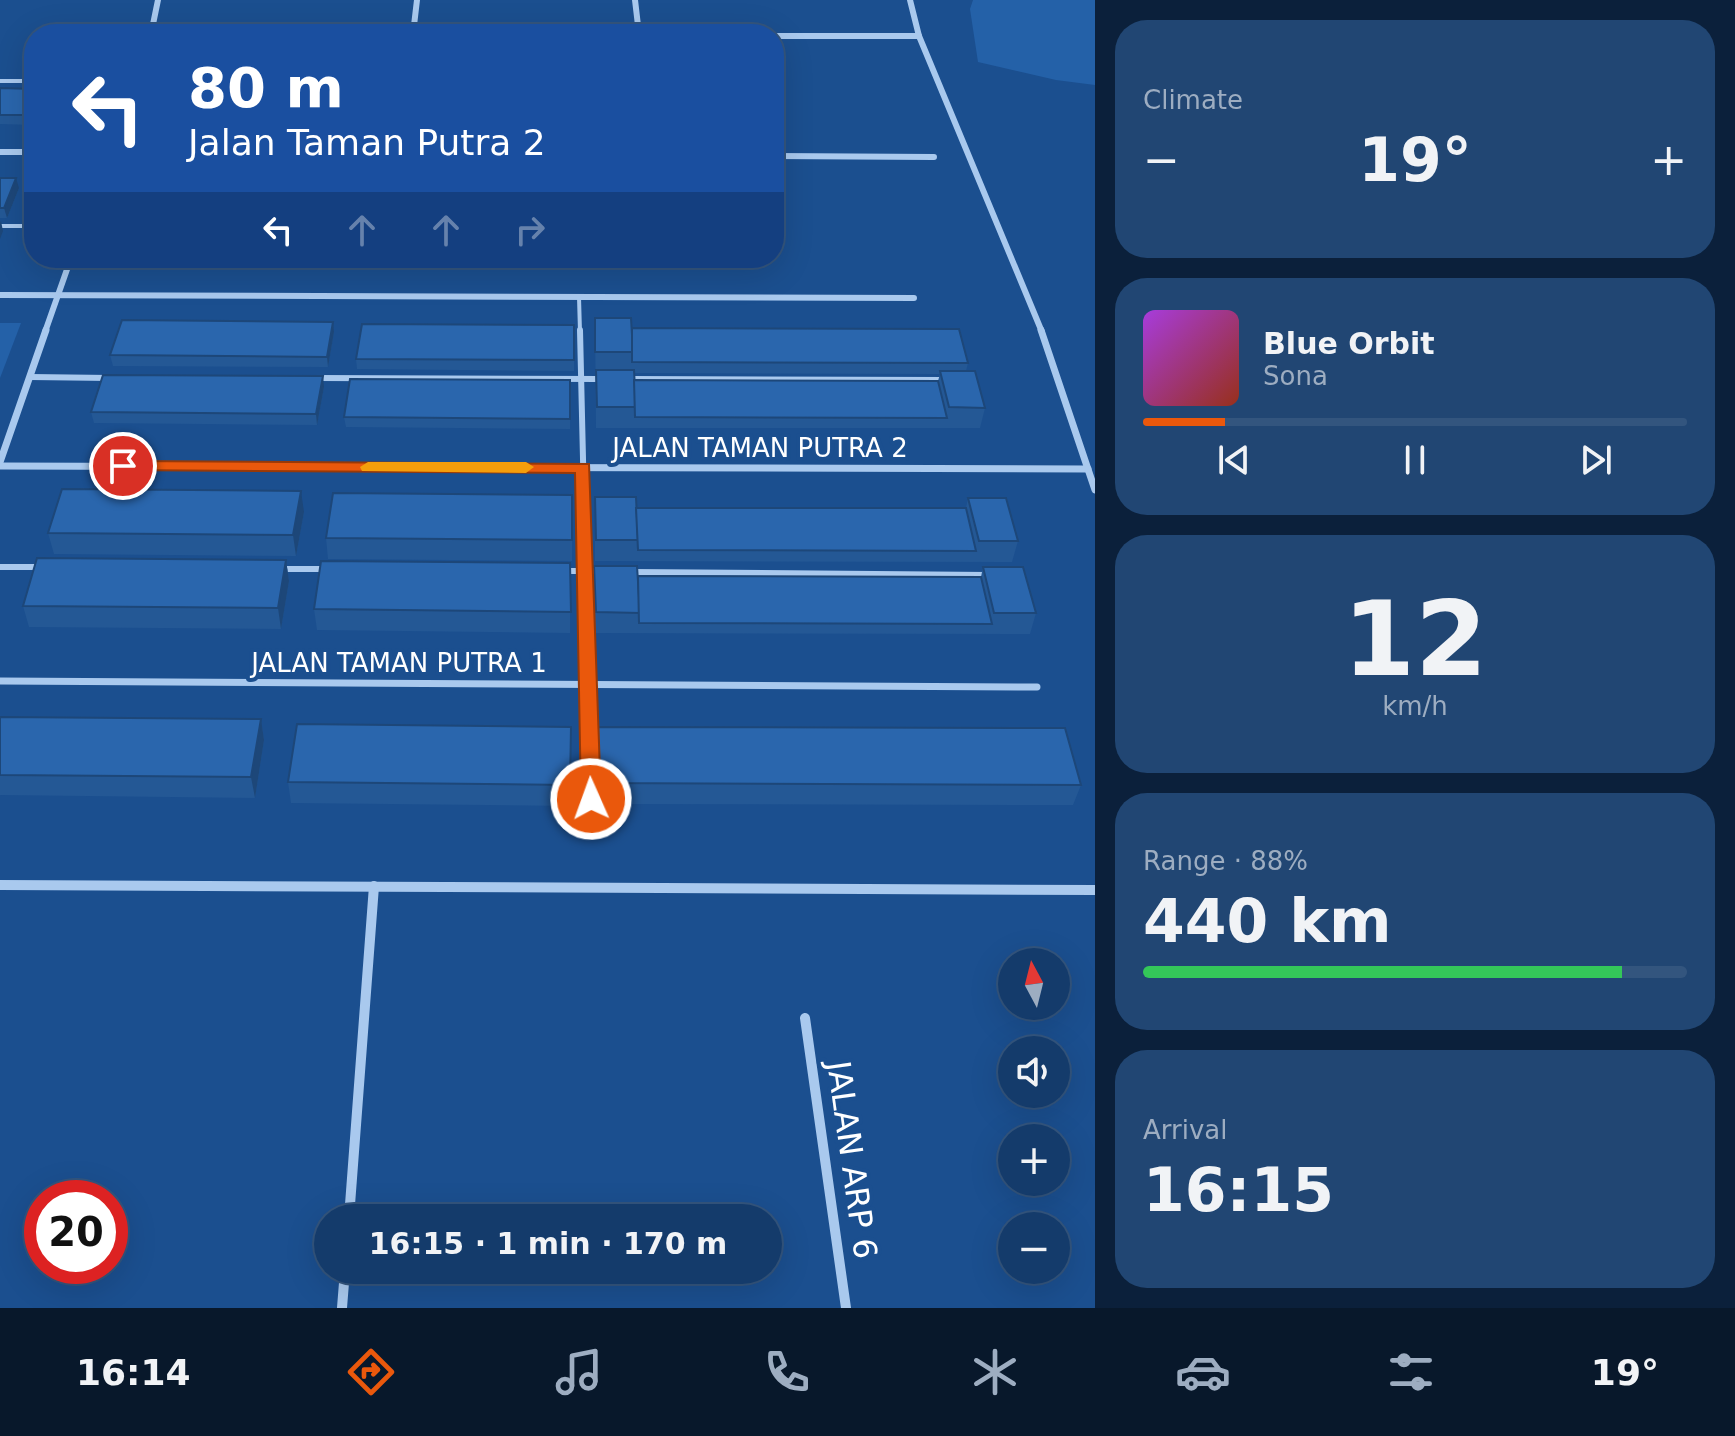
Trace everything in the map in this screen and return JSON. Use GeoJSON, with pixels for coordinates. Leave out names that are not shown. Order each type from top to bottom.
{"type":"FeatureCollection","features":[{"type":"Feature","properties":{"kind":"street"},"geometry":{"type":"LineString","coordinates":[[153,24],[158,0]]}},
{"type":"Feature","properties":{"kind":"street"},"geometry":{"type":"LineString","coordinates":[[414,24],[417,0]]}},
{"type":"Feature","properties":{"kind":"street"},"geometry":{"type":"LineString","coordinates":[[635,0],[638,24]]}},
{"type":"Feature","properties":{"kind":"street"},"geometry":{"type":"LineString","coordinates":[[910,0],[919,36],[1030,298],[1095,490]]}},
{"type":"Feature","properties":{"kind":"street"},"geometry":{"type":"LineString","coordinates":[[784,36],[919,36]]}},
{"type":"Feature","properties":{"kind":"street"},"geometry":{"type":"LineString","coordinates":[[0,152],[24,152]]}},
{"type":"Feature","properties":{"kind":"street"},"geometry":{"type":"LineString","coordinates":[[784,156],[934,157]]}},
{"type":"Feature","properties":{"kind":"street"},"geometry":{"type":"LineString","coordinates":[[0,464],[67,268]]}},
{"type":"Feature","properties":{"kind":"street"},"geometry":{"type":"LineString","coordinates":[[0,295],[914,298]]}},
{"type":"Feature","properties":{"kind":"street","name":"JALAN TAMAN PUTRA 2"},"geometry":{"type":"LineString","coordinates":[[0,464],[1088,469]]}},
{"type":"Feature","properties":{"kind":"street","name":"JALAN TAMAN PUTRA 1"},"geometry":{"type":"LineString","coordinates":[[0,681],[1037,687]]}},
{"type":"Feature","properties":{"kind":"street"},"geometry":{"type":"LineString","coordinates":[[0,885],[1095,890]]}},
{"type":"Feature","properties":{"kind":"street"},"geometry":{"type":"LineString","coordinates":[[350,1204],[374,886]]}},
{"type":"Feature","properties":{"kind":"street","name":"JALAN ARP 6"},"geometry":{"type":"LineString","coordinates":[[805,1018],[846,1308]]}},
{"type":"Feature","properties":{"kind":"street"},"geometry":{"type":"LineString","coordinates":[[342,1308],[344,1284]]}},
{"type":"Feature","properties":{"kind":"lane"},"geometry":{"type":"LineString","coordinates":[[0,81],[24,81]]}},
{"type":"Feature","properties":{"kind":"lane"},"geometry":{"type":"LineString","coordinates":[[0,226],[24,226]]}},
{"type":"Feature","properties":{"kind":"lane"},"geometry":{"type":"LineString","coordinates":[[579,297],[591,799]]}},
{"type":"Feature","properties":{"kind":"lane"},"geometry":{"type":"LineString","coordinates":[[30,377],[124,378]]}},
{"type":"Feature","properties":{"kind":"lane"},"geometry":{"type":"LineString","coordinates":[[314,378],[612,379]]}},
{"type":"Feature","properties":{"kind":"lane"},"geometry":{"type":"LineString","coordinates":[[628,379],[951,380]]}},
{"type":"Feature","properties":{"kind":"lane"},"geometry":{"type":"LineString","coordinates":[[0,567],[47,567]]}},
{"type":"Feature","properties":{"kind":"lane"},"geometry":{"type":"LineString","coordinates":[[269,569],[332,569]]}},
{"type":"Feature","properties":{"kind":"lane"},"geometry":{"type":"LineString","coordinates":[[554,571],[602,571]]}},
{"type":"Feature","properties":{"kind":"lane"},"geometry":{"type":"LineString","coordinates":[[617,572],[997,575]]}},
{"type":"Feature","properties":{"kind":"shaded area"},"geometry":{"type":"Polygon","coordinates":[[[973,0],[1095,0],[1095,85],[1056,80],[978,62],[970,9],[973,0]]]}},
{"type":"Feature","properties":{"kind":"shaded area"},"geometry":{"type":"Polygon","coordinates":[[[0,323],[21,323],[0,378],[0,323]]]}},
{"type":"Feature","properties":{"kind":"building"},"geometry":{"type":"Polygon","coordinates":[[[0,88],[24,89],[24,115],[0,115],[0,88]]]}},
{"type":"Feature","properties":{"kind":"building"},"geometry":{"type":"Polygon","coordinates":[[[0,178],[16,178],[4,208],[0,208],[0,178]]]}},
{"type":"Feature","properties":{"kind":"building"},"geometry":{"type":"Polygon","coordinates":[[[595,318],[631,318],[633,352],[595,352],[595,318]]]}},
{"type":"Feature","properties":{"kind":"building"},"geometry":{"type":"Polygon","coordinates":[[[122,320],[333,322],[327,357],[110,355],[122,320]]]}},
{"type":"Feature","properties":{"kind":"building"},"geometry":{"type":"Polygon","coordinates":[[[362,324],[574,325],[574,360],[356,359],[362,324]]]}},
{"type":"Feature","properties":{"kind":"building"},"geometry":{"type":"Polygon","coordinates":[[[632,328],[959,329],[968,363],[632,362],[632,328]]]}},
{"type":"Feature","properties":{"kind":"building"},"geometry":{"type":"Polygon","coordinates":[[[596,370],[634,370],[636,407],[597,407],[596,370]]]}},
{"type":"Feature","properties":{"kind":"building"},"geometry":{"type":"Polygon","coordinates":[[[940,371],[975,371],[985,408],[949,407],[940,371]]]}},
{"type":"Feature","properties":{"kind":"building"},"geometry":{"type":"Polygon","coordinates":[[[103,375],[323,376],[316,414],[91,412],[103,375]]]}},
{"type":"Feature","properties":{"kind":"building"},"geometry":{"type":"Polygon","coordinates":[[[350,379],[570,380],[570,419],[344,417],[350,379]]]}},
{"type":"Feature","properties":{"kind":"building"},"geometry":{"type":"Polygon","coordinates":[[[634,380],[938,381],[947,418],[635,417],[634,380]]]}},
{"type":"Feature","properties":{"kind":"building"},"geometry":{"type":"Polygon","coordinates":[[[62,489],[301,491],[293,535],[48,533],[62,489]]]}},
{"type":"Feature","properties":{"kind":"building"},"geometry":{"type":"Polygon","coordinates":[[[333,493],[572,495],[572,540],[326,538],[333,493]]]}},
{"type":"Feature","properties":{"kind":"building"},"geometry":{"type":"Polygon","coordinates":[[[595,497],[636,497],[638,540],[596,540],[595,497]]]}},
{"type":"Feature","properties":{"kind":"building"},"geometry":{"type":"Polygon","coordinates":[[[968,498],[1006,498],[1018,541],[979,541],[968,498]]]}},
{"type":"Feature","properties":{"kind":"building"},"geometry":{"type":"Polygon","coordinates":[[[636,508],[966,508],[976,551],[638,550],[636,508]]]}},
{"type":"Feature","properties":{"kind":"building"},"geometry":{"type":"Polygon","coordinates":[[[37,558],[286,560],[278,608],[23,606],[37,558]]]}},
{"type":"Feature","properties":{"kind":"building"},"geometry":{"type":"Polygon","coordinates":[[[321,561],[570,563],[571,612],[314,609],[321,561]]]}},
{"type":"Feature","properties":{"kind":"building"},"geometry":{"type":"Polygon","coordinates":[[[594,566],[637,566],[640,613],[596,612],[594,566]]]}},
{"type":"Feature","properties":{"kind":"building"},"geometry":{"type":"Polygon","coordinates":[[[983,567],[1023,567],[1036,613],[994,613],[983,567]]]}},
{"type":"Feature","properties":{"kind":"building"},"geometry":{"type":"Polygon","coordinates":[[[638,576],[981,577],[992,624],[639,623],[638,576]]]}},
{"type":"Feature","properties":{"kind":"building"},"geometry":{"type":"Polygon","coordinates":[[[0,717],[261,719],[251,777],[0,775],[0,717]]]}},
{"type":"Feature","properties":{"kind":"building"},"geometry":{"type":"Polygon","coordinates":[[[297,724],[571,727],[570,785],[288,782],[297,724]]]}},
{"type":"Feature","properties":{"kind":"building"},"geometry":{"type":"Polygon","coordinates":[[[597,727],[1065,728],[1081,785],[598,783],[597,727]]]}},
{"type":"Feature","properties":{"kind":"slow traffic"},"geometry":{"type":"LineString","coordinates":[[368,467],[526,467]]}},
{"type":"Feature","properties":{"kind":"route"},"geometry":{"type":"LineString","coordinates":[[123,466],[583,468],[591,799]]}}]}
